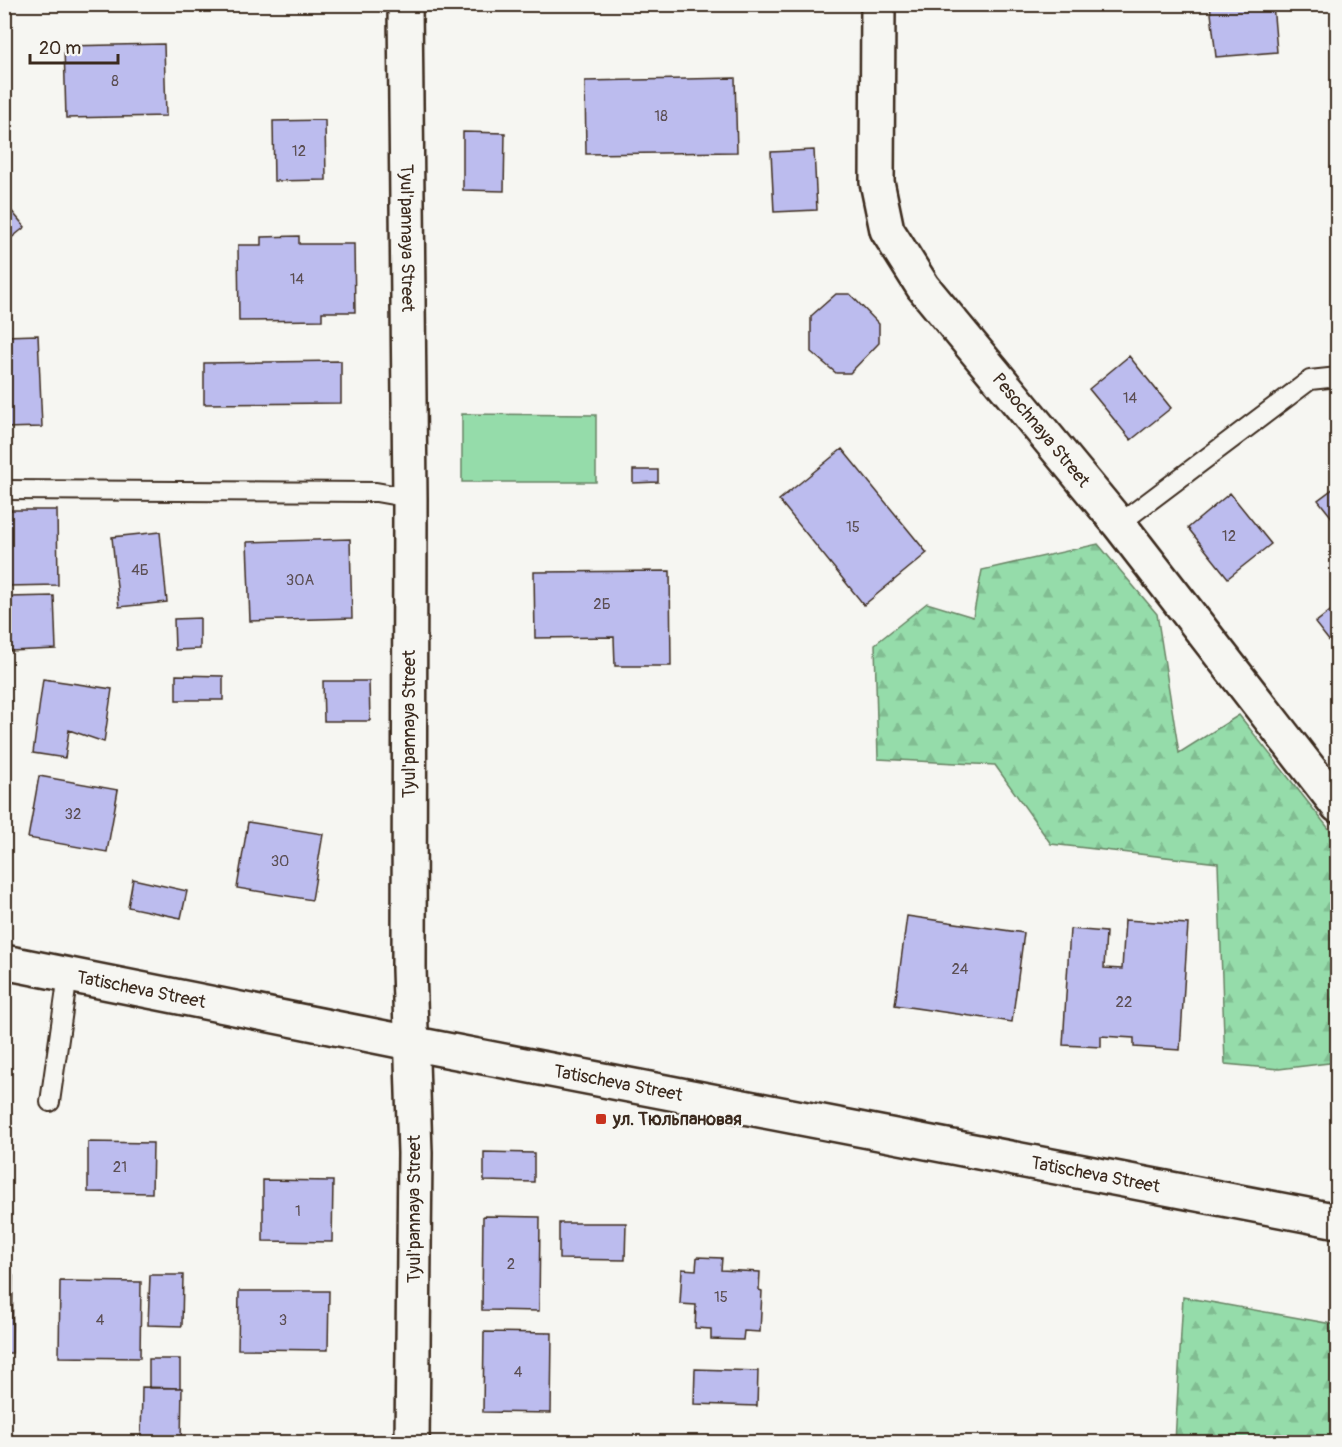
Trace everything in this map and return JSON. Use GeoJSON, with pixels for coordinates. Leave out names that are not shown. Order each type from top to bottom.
{"type":"FeatureCollection","features":[{"type":"Feature","properties":{"kind":"street","name":"Tyul'pannaya Street"},"geometry":{"type":"LineString","coordinates":[[405,4],[410,498],[410,1043],[414,1088],[415,1153],[412,1443]]}},
{"type":"Feature","properties":{"kind":"street","name":"Pesochnaya Street"},"geometry":{"type":"LineString","coordinates":[[878,4],[877,182],[887,230],[923,287],[1119,524],[1338,806]]}},
{"type":"Feature","properties":{"kind":"street","name":"Tatischeva Street"},"geometry":{"type":"LineString","coordinates":[[4,962],[410,1043],[1338,1221]]}},
{"type":"Feature","properties":{"kind":"lane"},"geometry":{"type":"LineString","coordinates":[[1119,524],[1310,380],[1338,377]]}},
{"type":"Feature","properties":{"kind":"lane"},"geometry":{"type":"LineString","coordinates":[[4,489],[376,492],[410,498]]}},
{"type":"Feature","properties":{"kind":"lane"},"geometry":{"type":"LineString","coordinates":[[50,1101],[68,975]]}},
{"type":"Feature","properties":{"kind":"green space"},"geometry":{"type":"Polygon","coordinates":[[[462,414],[596,415],[596,482],[462,482],[462,414]]]}},
{"type":"Feature","properties":{"kind":"green space"},"geometry":{"type":"Polygon","coordinates":[[[1098,544],[1157,614],[1179,753],[1239,715],[1337,839],[1337,1062],[1279,1069],[1225,1064],[1218,863],[1051,844],[995,765],[878,759],[875,644],[927,603],[973,617],[982,570],[1098,544]]]}},
{"type":"Feature","properties":{"kind":"green space"},"geometry":{"type":"Polygon","coordinates":[[[1183,1297],[1337,1325],[1337,1442],[1175,1442],[1183,1297]]]}},
{"type":"Feature","properties":{"kind":"building"},"geometry":{"type":"Polygon","coordinates":[[[1210,4],[1273,4],[1277,52],[1216,57],[1210,4]]]}},
{"type":"Feature","properties":{"kind":"building"},"geometry":{"type":"Polygon","coordinates":[[[164,44],[166,116],[66,118],[64,46],[164,44]]]}},
{"type":"Feature","properties":{"kind":"building"},"geometry":{"type":"Polygon","coordinates":[[[735,78],[737,152],[586,154],[585,81],[735,78]]]}},
{"type":"Feature","properties":{"kind":"building"},"geometry":{"type":"Polygon","coordinates":[[[325,120],[326,180],[274,181],[273,121],[325,120]]]}},
{"type":"Feature","properties":{"kind":"building"},"geometry":{"type":"Polygon","coordinates":[[[463,132],[505,133],[504,191],[463,190],[463,132]]]}},
{"type":"Feature","properties":{"kind":"building"},"geometry":{"type":"Polygon","coordinates":[[[814,150],[817,210],[774,212],[771,152],[814,150]]]}},
{"type":"Feature","properties":{"kind":"building"},"geometry":{"type":"Polygon","coordinates":[[[4,202],[25,227],[4,244],[4,202]]]}},
{"type":"Feature","properties":{"kind":"building"},"geometry":{"type":"Polygon","coordinates":[[[299,236],[299,244],[354,244],[355,312],[322,312],[322,320],[239,321],[238,245],[261,245],[261,237],[299,236]]]}},
{"type":"Feature","properties":{"kind":"building"},"geometry":{"type":"Polygon","coordinates":[[[836,294],[850,294],[879,324],[879,343],[850,373],[836,373],[811,352],[811,316],[836,294]]]}},
{"type":"Feature","properties":{"kind":"building"},"geometry":{"type":"Polygon","coordinates":[[[38,335],[42,427],[4,428],[4,336],[38,335]]]}},
{"type":"Feature","properties":{"kind":"building"},"geometry":{"type":"Polygon","coordinates":[[[1129,356],[1171,408],[1131,440],[1089,389],[1129,356]]]}},
{"type":"Feature","properties":{"kind":"building"},"geometry":{"type":"Polygon","coordinates":[[[341,361],[341,403],[204,404],[204,363],[341,361]]]}},
{"type":"Feature","properties":{"kind":"building"},"geometry":{"type":"Polygon","coordinates":[[[842,449],[927,553],[864,605],[779,500],[842,449]]]}},
{"type":"Feature","properties":{"kind":"building"},"geometry":{"type":"Polygon","coordinates":[[[633,470],[658,470],[658,482],[633,483],[633,470]]]}},
{"type":"Feature","properties":{"kind":"building"},"geometry":{"type":"Polygon","coordinates":[[[1338,485],[1338,524],[1337,524],[1318,500],[1338,485]]]}},
{"type":"Feature","properties":{"kind":"building"},"geometry":{"type":"Polygon","coordinates":[[[1230,493],[1271,544],[1228,578],[1188,528],[1230,493]]]}},
{"type":"Feature","properties":{"kind":"building"},"geometry":{"type":"Polygon","coordinates":[[[5,510],[57,510],[58,585],[7,586],[5,510]]]}},
{"type":"Feature","properties":{"kind":"building"},"geometry":{"type":"Polygon","coordinates":[[[160,532],[167,602],[119,607],[112,537],[160,532]]]}},
{"type":"Feature","properties":{"kind":"building"},"geometry":{"type":"Polygon","coordinates":[[[350,539],[352,618],[250,621],[247,542],[350,539]]]}},
{"type":"Feature","properties":{"kind":"building"},"geometry":{"type":"Polygon","coordinates":[[[670,571],[671,666],[615,666],[614,637],[535,638],[534,572],[670,571]]]}},
{"type":"Feature","properties":{"kind":"building"},"geometry":{"type":"Polygon","coordinates":[[[54,596],[56,649],[10,651],[8,597],[54,596]]]}},
{"type":"Feature","properties":{"kind":"building"},"geometry":{"type":"Polygon","coordinates":[[[1338,605],[1338,652],[1315,623],[1338,605]]]}},
{"type":"Feature","properties":{"kind":"building"},"geometry":{"type":"Polygon","coordinates":[[[200,618],[200,649],[175,650],[174,619],[200,618]]]}},
{"type":"Feature","properties":{"kind":"building"},"geometry":{"type":"Polygon","coordinates":[[[176,675],[223,676],[223,700],[176,700],[176,675]]]}},
{"type":"Feature","properties":{"kind":"building"},"geometry":{"type":"Polygon","coordinates":[[[43,679],[112,689],[104,742],[69,730],[65,758],[33,753],[43,679]]]}},
{"type":"Feature","properties":{"kind":"building"},"geometry":{"type":"Polygon","coordinates":[[[323,681],[369,681],[370,721],[324,721],[323,681]]]}},
{"type":"Feature","properties":{"kind":"building"},"geometry":{"type":"Polygon","coordinates":[[[39,776],[118,790],[107,852],[28,838],[39,776]]]}},
{"type":"Feature","properties":{"kind":"building"},"geometry":{"type":"Polygon","coordinates":[[[248,822],[323,834],[312,900],[237,888],[248,822]]]}},
{"type":"Feature","properties":{"kind":"building"},"geometry":{"type":"Polygon","coordinates":[[[133,879],[187,891],[181,918],[128,907],[133,879]]]}},
{"type":"Feature","properties":{"kind":"building"},"geometry":{"type":"Polygon","coordinates":[[[907,916],[1024,933],[1012,1022],[895,1005],[907,916]]]}},
{"type":"Feature","properties":{"kind":"building"},"geometry":{"type":"Polygon","coordinates":[[[1125,920],[1188,924],[1180,1050],[1134,1047],[1134,1038],[1101,1036],[1101,1047],[1063,1045],[1070,929],[1106,932],[1104,968],[1122,969],[1125,920]]]}},
{"type":"Feature","properties":{"kind":"building"},"geometry":{"type":"Polygon","coordinates":[[[88,1142],[153,1143],[152,1193],[88,1192],[88,1142]]]}},
{"type":"Feature","properties":{"kind":"building"},"geometry":{"type":"Polygon","coordinates":[[[484,1152],[534,1153],[534,1182],[484,1181],[484,1152]]]}},
{"type":"Feature","properties":{"kind":"building"},"geometry":{"type":"Polygon","coordinates":[[[263,1180],[333,1181],[332,1242],[263,1241],[263,1180]]]}},
{"type":"Feature","properties":{"kind":"building"},"geometry":{"type":"Polygon","coordinates":[[[483,1216],[540,1217],[539,1311],[482,1310],[483,1216]]]}},
{"type":"Feature","properties":{"kind":"building"},"geometry":{"type":"Polygon","coordinates":[[[559,1223],[626,1223],[625,1260],[559,1259],[559,1223]]]}},
{"type":"Feature","properties":{"kind":"building"},"geometry":{"type":"Polygon","coordinates":[[[4,1228],[9,1228],[8,1255],[4,1255],[4,1228]]]}},
{"type":"Feature","properties":{"kind":"building"},"geometry":{"type":"Polygon","coordinates":[[[697,1257],[722,1258],[721,1270],[760,1272],[759,1290],[762,1291],[760,1332],[744,1331],[743,1340],[711,1339],[711,1329],[695,1328],[696,1305],[680,1304],[682,1269],[696,1270],[697,1257]]]}},
{"type":"Feature","properties":{"kind":"building"},"geometry":{"type":"Polygon","coordinates":[[[4,1275],[13,1275],[12,1353],[4,1353],[4,1275]]]}},
{"type":"Feature","properties":{"kind":"building"},"geometry":{"type":"Polygon","coordinates":[[[150,1275],[183,1275],[182,1326],[148,1325],[150,1275]]]}},
{"type":"Feature","properties":{"kind":"building"},"geometry":{"type":"Polygon","coordinates":[[[60,1281],[141,1282],[140,1358],[59,1357],[60,1281]]]}},
{"type":"Feature","properties":{"kind":"building"},"geometry":{"type":"Polygon","coordinates":[[[239,1291],[329,1291],[328,1350],[238,1349],[239,1291]]]}},
{"type":"Feature","properties":{"kind":"building"},"geometry":{"type":"Polygon","coordinates":[[[484,1332],[552,1333],[551,1413],[483,1412],[484,1332]]]}},
{"type":"Feature","properties":{"kind":"building"},"geometry":{"type":"Polygon","coordinates":[[[149,1359],[180,1359],[180,1388],[149,1388],[149,1359]]]}},
{"type":"Feature","properties":{"kind":"building"},"geometry":{"type":"Polygon","coordinates":[[[695,1369],[758,1371],[757,1406],[694,1404],[695,1369]]]}},
{"type":"Feature","properties":{"kind":"building"},"geometry":{"type":"Polygon","coordinates":[[[142,1387],[182,1388],[181,1442],[141,1442],[142,1387]]]}},
{"type":"Feature","properties":{"kind":"place","name":"ул. Тюльпановая"},"geometry":{"type":"Point","coordinates":[601,1119]}}]}
